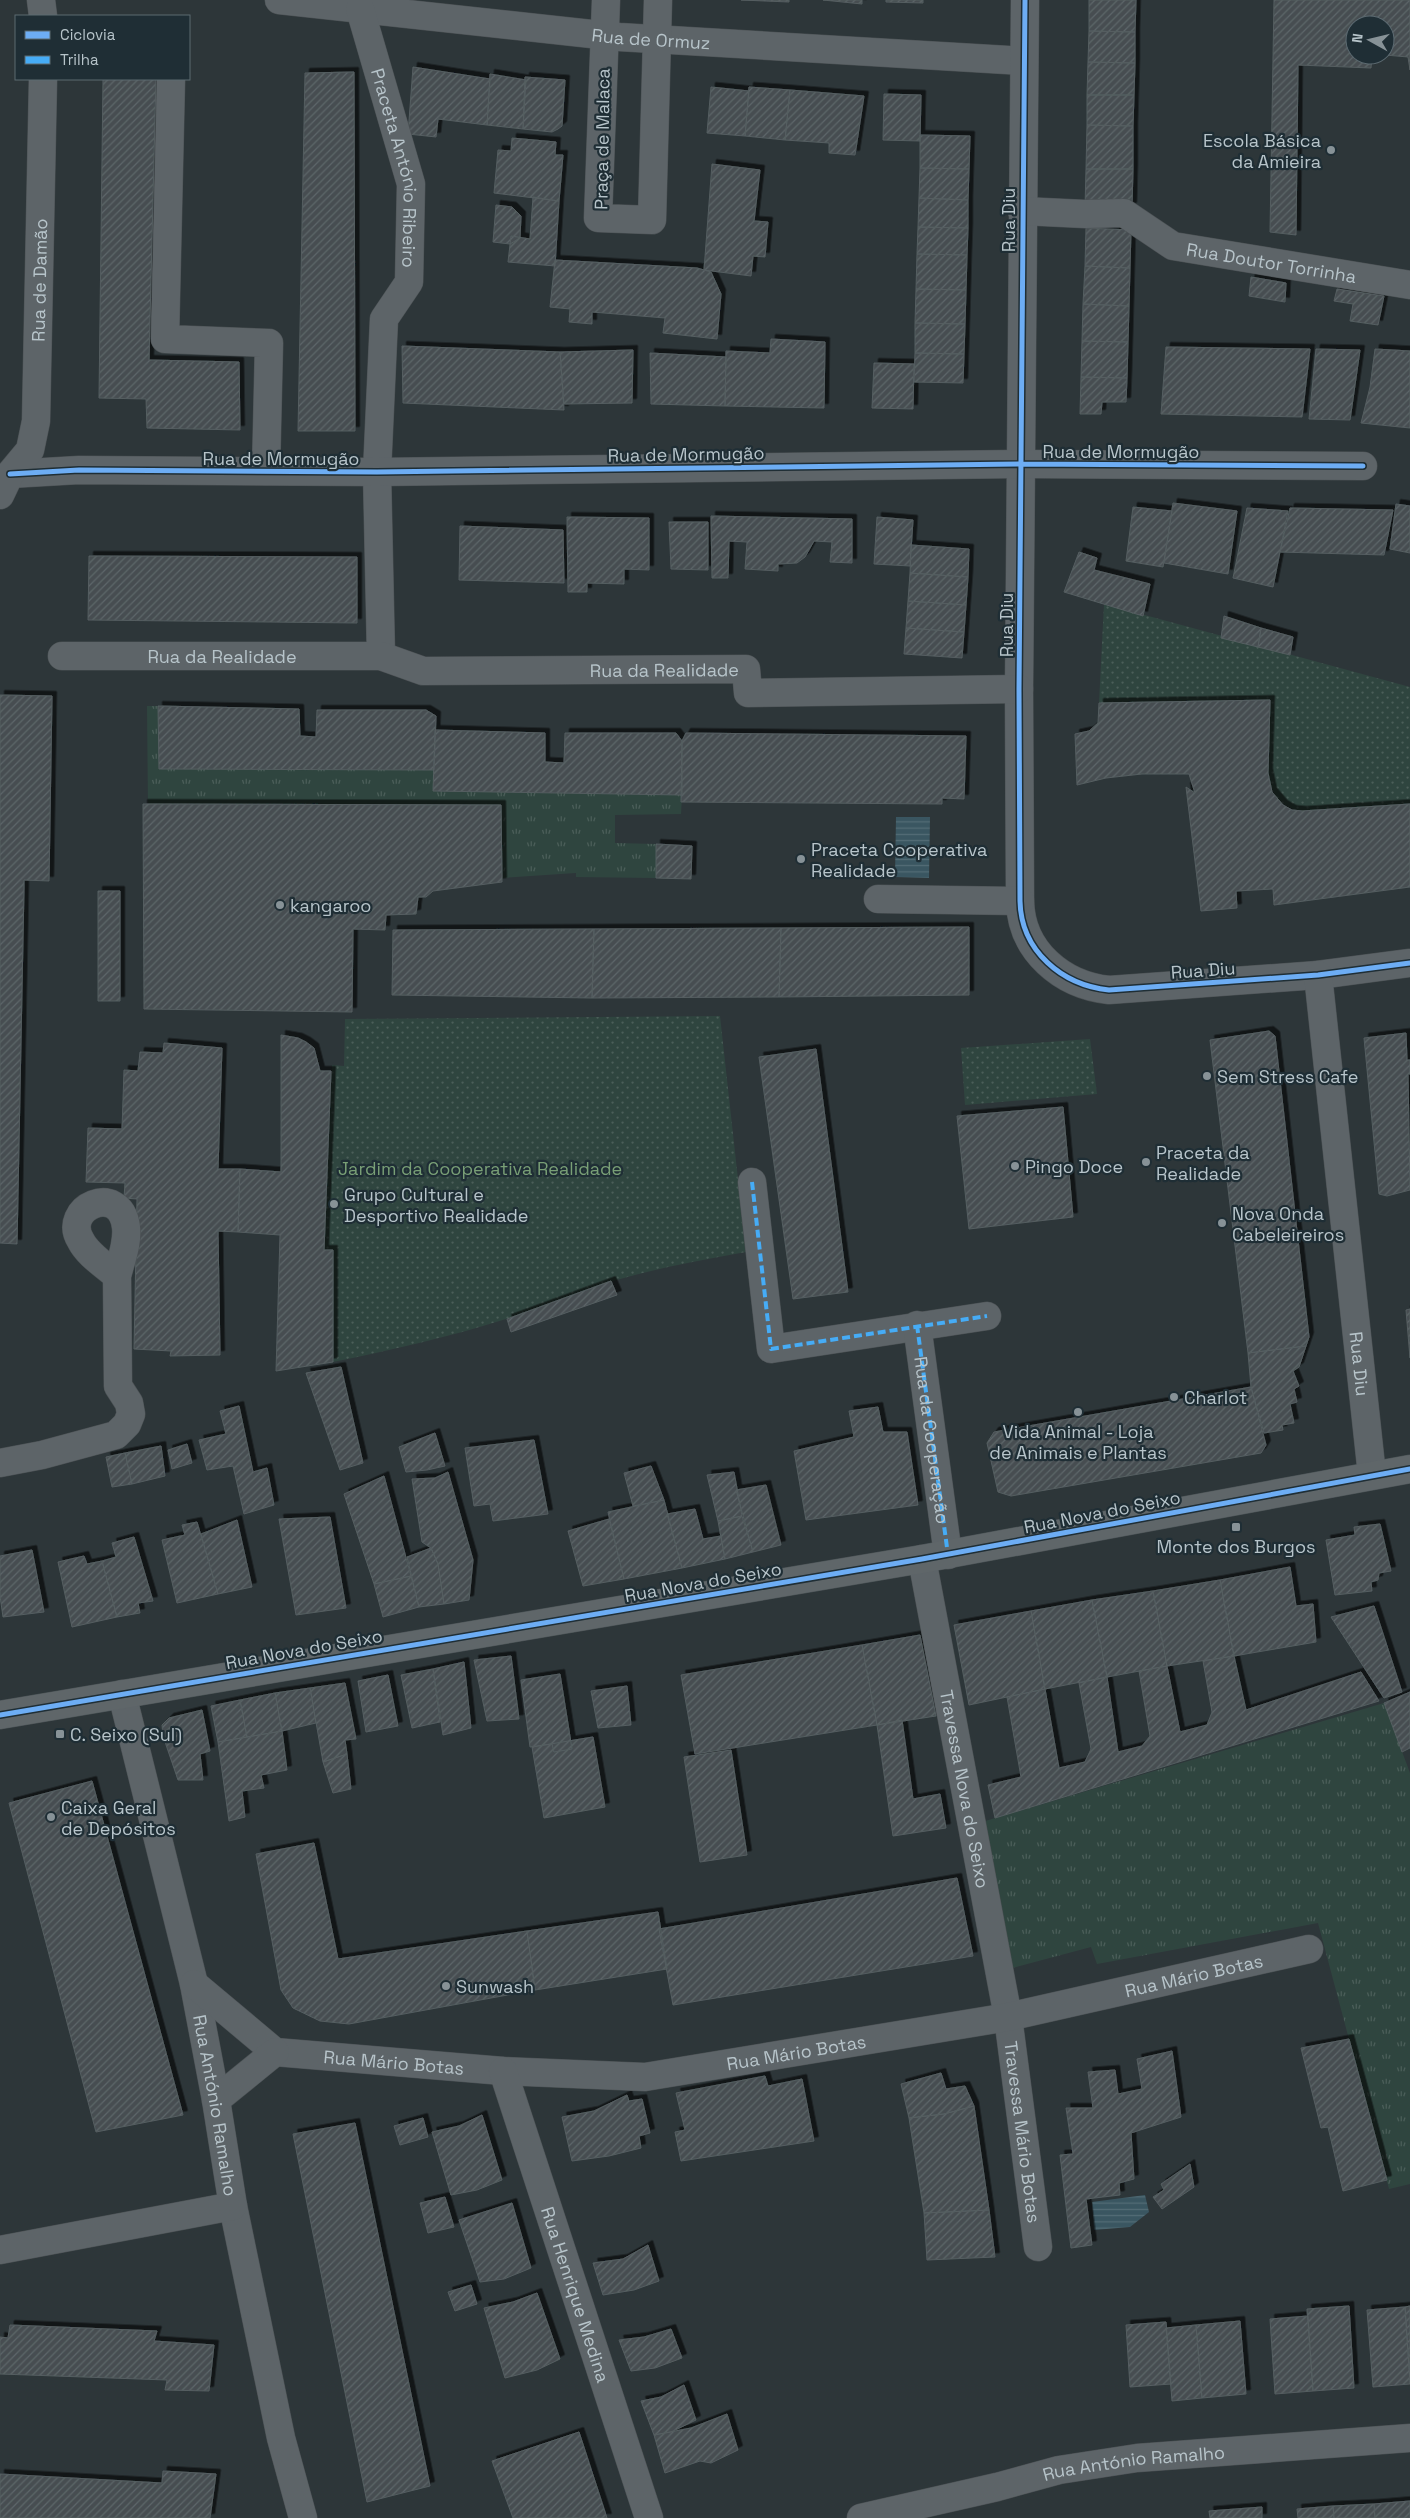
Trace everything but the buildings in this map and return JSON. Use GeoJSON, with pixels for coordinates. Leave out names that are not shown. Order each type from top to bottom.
{"type":"FeatureCollection","features":[{"type":"Feature","properties":{"kind":"main road","name":"Rua Nova do Seixo"},"geometry":{"type":"LineString","coordinates":[[0,1715],[935,1557],[1410,1469]]}},
{"type":"Feature","properties":{"kind":"street"},"geometry":{"type":"LineString","coordinates":[[41,0],[43,15]]}},
{"type":"Feature","properties":{"kind":"street","name":"Rua de Ormuz"},"geometry":{"type":"LineString","coordinates":[[279,0],[604,35],[1024,61]]}},
{"type":"Feature","properties":{"kind":"street","name":"Praça de Malaca"},"geometry":{"type":"LineString","coordinates":[[606,0],[598,218],[652,220],[658,0]]}},
{"type":"Feature","properties":{"kind":"street","name":"Rua Diu"},"geometry":{"type":"LineString","coordinates":[[1025,0],[1019,689],[1020,902],[1025,931],[1043,959],[1068,979],[1096,989],[1119,990],[1318,975],[1372,1475]]}},
{"type":"Feature","properties":{"kind":"street","name":"Praceta António Ribeiro"},"geometry":{"type":"LineString","coordinates":[[360,9],[411,184],[409,282],[384,319],[377,472]]}},
{"type":"Feature","properties":{"kind":"street","name":"Rua de Damão"},"geometry":{"type":"LineString","coordinates":[[3,477],[30,450],[36,421],[43,80]]}},
{"type":"Feature","properties":{"kind":"street"},"geometry":{"type":"LineString","coordinates":[[170,80],[164,340],[269,343],[266,472]]}},
{"type":"Feature","properties":{"kind":"street","name":"Rua Doutor Torrinha"},"geometry":{"type":"LineString","coordinates":[[1022,211],[1085,214],[1124,213],[1173,246],[1410,285]]}},
{"type":"Feature","properties":{"kind":"street","name":"Rua de Mormugão"},"geometry":{"type":"LineString","coordinates":[[3,477],[79,470],[377,472],[1021,464],[1363,466]]}},
{"type":"Feature","properties":{"kind":"street"},"geometry":{"type":"LineString","coordinates":[[377,472],[381,656]]}},
{"type":"Feature","properties":{"kind":"street","name":"Rua da Realidade"},"geometry":{"type":"LineString","coordinates":[[62,656],[381,656],[423,671],[746,669],[748,693],[1019,689]]}},
{"type":"Feature","properties":{"kind":"street"},"geometry":{"type":"LineString","coordinates":[[878,899],[1020,902]]}},
{"type":"Feature","properties":{"kind":"street"},"geometry":{"type":"LineString","coordinates":[[1318,975],[1410,964]]}},
{"type":"Feature","properties":{"kind":"street"},"geometry":{"type":"LineString","coordinates":[[752,1182],[771,1349],[917,1325],[987,1316]]}},
{"type":"Feature","properties":{"kind":"street"},"geometry":{"type":"LineString","coordinates":[[0,1463],[116,1435],[127,1424],[131,1414],[129,1403],[118,1386],[117,1276]]}},
{"type":"Feature","properties":{"kind":"street","name":"Rua da Cooperação"},"geometry":{"type":"LineString","coordinates":[[917,1325],[935,1557]]}},
{"type":"Feature","properties":{"kind":"street","name":"Travessa Nova do Seixo"},"geometry":{"type":"LineString","coordinates":[[935,1557],[1008,2017]]}},
{"type":"Feature","properties":{"kind":"street","name":"Rua António Ramalho"},"geometry":{"type":"LineString","coordinates":[[122,1694],[194,1984],[216,2100],[233,2206],[281,2438],[303,2518]]}},
{"type":"Feature","properties":{"kind":"street","name":"Rua Mário Botas"},"geometry":{"type":"LineString","coordinates":[[276,2052],[503,2071],[645,2077],[1008,2017],[1310,1949]]}},
{"type":"Feature","properties":{"kind":"street"},"geometry":{"type":"LineString","coordinates":[[194,1984],[276,2052],[216,2100]]}},
{"type":"Feature","properties":{"kind":"street","name":"Travessa Mário Botas"},"geometry":{"type":"LineString","coordinates":[[1008,2017],[1038,2247]]}},
{"type":"Feature","properties":{"kind":"street","name":"Rua Henrique Medina"},"geometry":{"type":"LineString","coordinates":[[503,2071],[649,2518]]}},
{"type":"Feature","properties":{"kind":"street"},"geometry":{"type":"LineString","coordinates":[[0,2250],[233,2206]]}},
{"type":"Feature","properties":{"kind":"street","name":"Rua António Ramalho"},"geometry":{"type":"LineString","coordinates":[[861,2518],[997,2487],[1059,2470],[1127,2459],[1410,2438]]}},
{"type":"Feature","properties":{"kind":"green space"},"geometry":{"type":"Polygon","coordinates":[[[1104,604],[1410,687],[1410,804],[1302,811],[1286,806],[1276,796],[1270,782],[1267,766],[1270,700],[1099,703],[1104,604]]]}},
{"type":"Feature","properties":{"kind":"green space"},"geometry":{"type":"Polygon","coordinates":[[[147,706],[158,706],[159,769],[434,770],[433,791],[682,795],[681,814],[615,815],[615,843],[656,844],[656,878],[576,877],[576,873],[502,878],[501,805],[148,804],[147,706]]]}},
{"type":"Feature","properties":{"kind":"green space","name":"Jardim da Cooperativa Realidade"},"geometry":{"type":"Polygon","coordinates":[[[720,1016],[746,1252],[630,1276],[485,1326],[420,1343],[333,1362],[333,1250],[324,1250],[332,1065],[344,1066],[345,1019],[720,1016]]]}},
{"type":"Feature","properties":{"kind":"green space"},"geometry":{"type":"Polygon","coordinates":[[[1090,1039],[1097,1094],[965,1105],[961,1048],[1090,1039]]]}},
{"type":"Feature","properties":{"kind":"green space"},"geometry":{"type":"Polygon","coordinates":[[[1384,1703],[1410,1773],[1410,2184],[1389,2189],[1318,1923],[1097,1964],[1091,1947],[1012,1968],[982,1822],[1384,1703]]]}},
{"type":"Feature","properties":{"kind":"water"},"geometry":{"type":"Polygon","coordinates":[[[896,817],[930,817],[929,878],[895,877],[896,817]]]}},
{"type":"Feature","properties":{"kind":"water"},"geometry":{"type":"Polygon","coordinates":[[[1145,2195],[1149,2212],[1130,2227],[1094,2230],[1092,2202],[1145,2195]]]}},
{"type":"Feature","properties":{"kind":"marked path"},"geometry":{"type":"LineString","coordinates":[[752,1182],[771,1349],[987,1316]]}},
{"type":"Feature","properties":{"kind":"marked path"},"geometry":{"type":"LineString","coordinates":[[917,1325],[948,1555]]}},
{"type":"Feature","properties":{"kind":"cycle path"},"geometry":{"type":"LineString","coordinates":[[1025,0],[1019,689],[1020,901],[1022,919],[1028,935],[1036,950],[1060,973],[1092,987],[1109,990],[1318,975],[1410,963]]}},
{"type":"Feature","properties":{"kind":"cycle path"},"geometry":{"type":"LineString","coordinates":[[10,474],[79,470],[377,472],[1021,464],[1363,466]]}},
{"type":"Feature","properties":{"kind":"cycle path"},"geometry":{"type":"LineString","coordinates":[[0,1715],[922,1559],[1410,1469]]}},
{"type":"Feature","properties":{"kind":"place","name":"Escola Básica da Amieira"},"geometry":{"type":"Point","coordinates":[1331,150]}},
{"type":"Feature","properties":{"kind":"place","name":"Praceta Cooperativa Realidade"},"geometry":{"type":"Point","coordinates":[801,859]}},
{"type":"Feature","properties":{"kind":"place","name":"kangaroo"},"geometry":{"type":"Point","coordinates":[280,905]}},
{"type":"Feature","properties":{"kind":"place","name":"Sem Stress Cafe"},"geometry":{"type":"Point","coordinates":[1207,1076]}},
{"type":"Feature","properties":{"kind":"place","name":"Praceta da Realidade"},"geometry":{"type":"Point","coordinates":[1146,1162]}},
{"type":"Feature","properties":{"kind":"place","name":"Pingo Doce"},"geometry":{"type":"Point","coordinates":[1015,1166]}},
{"type":"Feature","properties":{"kind":"place","name":"Grupo Cultural e Desportivo Realidade"},"geometry":{"type":"Point","coordinates":[334,1204]}},
{"type":"Feature","properties":{"kind":"place","name":"Nova Onda Cabeleireiros"},"geometry":{"type":"Point","coordinates":[1222,1223]}},
{"type":"Feature","properties":{"kind":"place","name":"Charlot"},"geometry":{"type":"Point","coordinates":[1174,1397]}},
{"type":"Feature","properties":{"kind":"place","name":"Vida Animal - Loja de Animais e Plantas"},"geometry":{"type":"Point","coordinates":[1078,1412]}},
{"type":"Feature","properties":{"kind":"place","name":"Monte dos Burgos"},"geometry":{"type":"Point","coordinates":[1236,1527]}},
{"type":"Feature","properties":{"kind":"place","name":"C. Seixo (Sul)"},"geometry":{"type":"Point","coordinates":[60,1734]}},
{"type":"Feature","properties":{"kind":"place","name":"Caixa Geral de Depósitos"},"geometry":{"type":"Point","coordinates":[51,1817]}},
{"type":"Feature","properties":{"kind":"place","name":"Sunwash"},"geometry":{"type":"Point","coordinates":[446,1986]}}]}
